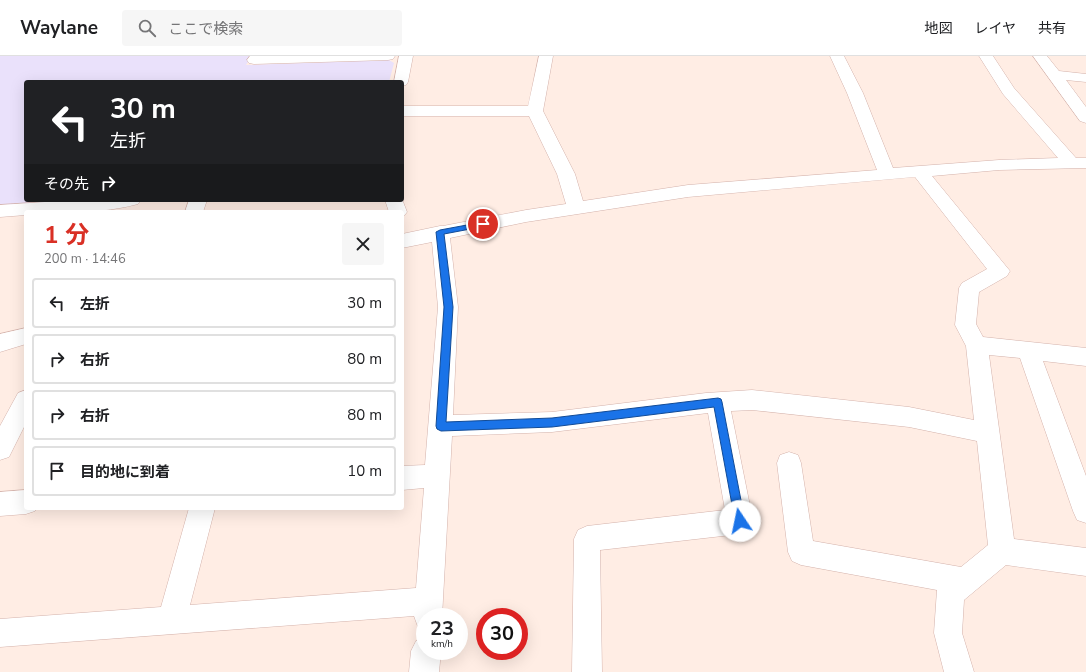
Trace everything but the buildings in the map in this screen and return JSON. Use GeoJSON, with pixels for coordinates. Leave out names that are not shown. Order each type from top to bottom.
{"type":"FeatureCollection","features":[{"type":"Feature","properties":{"kind":"street"},"geometry":{"type":"LineString","coordinates":[[257,56],[254,60],[388,56]]}},
{"type":"Feature","properties":{"kind":"street"},"geometry":{"type":"LineString","coordinates":[[401,80],[406,56]]}},
{"type":"Feature","properties":{"kind":"street"},"geometry":{"type":"LineString","coordinates":[[546,56],[535,111],[566,174],[576,208]]}},
{"type":"Feature","properties":{"kind":"street"},"geometry":{"type":"LineString","coordinates":[[837,56],[855,93],[887,174]]}},
{"type":"Feature","properties":{"kind":"street"},"geometry":{"type":"LineString","coordinates":[[986,56],[1008,91],[1078,163]]}},
{"type":"Feature","properties":{"kind":"street"},"geometry":{"type":"LineString","coordinates":[[1040,56],[1086,118]]}},
{"type":"Feature","properties":{"kind":"street"},"geometry":{"type":"LineString","coordinates":[[1054,75],[1086,78]]}},
{"type":"Feature","properties":{"kind":"street"},"geometry":{"type":"LineString","coordinates":[[404,111],[535,111]]}},
{"type":"Feature","properties":{"kind":"street"},"geometry":{"type":"LineString","coordinates":[[404,234],[440,232],[576,208],[688,191],[999,165],[1078,163]]}},
{"type":"Feature","properties":{"kind":"street"},"geometry":{"type":"LineString","coordinates":[[920,172],[1000,272],[987,277],[969,288],[965,325],[977,345],[1002,551]]}},
{"type":"Feature","properties":{"kind":"street"},"geometry":{"type":"LineString","coordinates":[[0,211],[119,204],[126,202]]}},
{"type":"Feature","properties":{"kind":"street"},"geometry":{"type":"LineString","coordinates":[[428,608],[448,307],[440,232]]}},
{"type":"Feature","properties":{"kind":"street"},"geometry":{"type":"LineString","coordinates":[[0,343],[24,337]]}},
{"type":"Feature","properties":{"kind":"street"},"geometry":{"type":"LineString","coordinates":[[977,345],[1086,357]]}},
{"type":"Feature","properties":{"kind":"street"},"geometry":{"type":"LineString","coordinates":[[1028,350],[1086,511]]}},
{"type":"Feature","properties":{"kind":"street"},"geometry":{"type":"LineString","coordinates":[[441,426],[552,422],[718,402],[752,400],[909,417],[988,433]]}},
{"type":"Feature","properties":{"kind":"street"},"geometry":{"type":"LineString","coordinates":[[586,672],[587,540],[740,521],[718,402]]}},
{"type":"Feature","properties":{"kind":"street"},"geometry":{"type":"LineString","coordinates":[[0,449],[24,405]]}},
{"type":"Feature","properties":{"kind":"street"},"geometry":{"type":"LineString","coordinates":[[789,463],[801,552],[965,581]]}},
{"type":"Feature","properties":{"kind":"street"},"geometry":{"type":"LineString","coordinates":[[404,478],[438,476]]}},
{"type":"Feature","properties":{"kind":"street"},"geometry":{"type":"LineString","coordinates":[[0,504],[24,502]]}},
{"type":"Feature","properties":{"kind":"street"},"geometry":{"type":"LineString","coordinates":[[172,620],[201,510]]}},
{"type":"Feature","properties":{"kind":"street"},"geometry":{"type":"LineString","coordinates":[[959,672],[948,633],[950,593],[1002,551],[1086,562]]}},
{"type":"Feature","properties":{"kind":"street"},"geometry":{"type":"LineString","coordinates":[[0,632],[172,620],[416,610]]}},
{"type":"Feature","properties":{"kind":"street"},"geometry":{"type":"LineString","coordinates":[[424,672],[425,660]]}},
{"type":"Feature","properties":{"kind":"shaded area"},"geometry":{"type":"Polygon","coordinates":[[[0,56],[252,56],[246,65],[389,60],[394,63],[390,80],[24,80],[24,202],[57,202],[0,206],[0,56]]]}},
{"type":"Feature","properties":{"kind":"route"},"geometry":{"type":"LineString","coordinates":[[483,224],[440,232],[448,307],[441,426],[552,422],[718,402],[740,521]]}}]}
